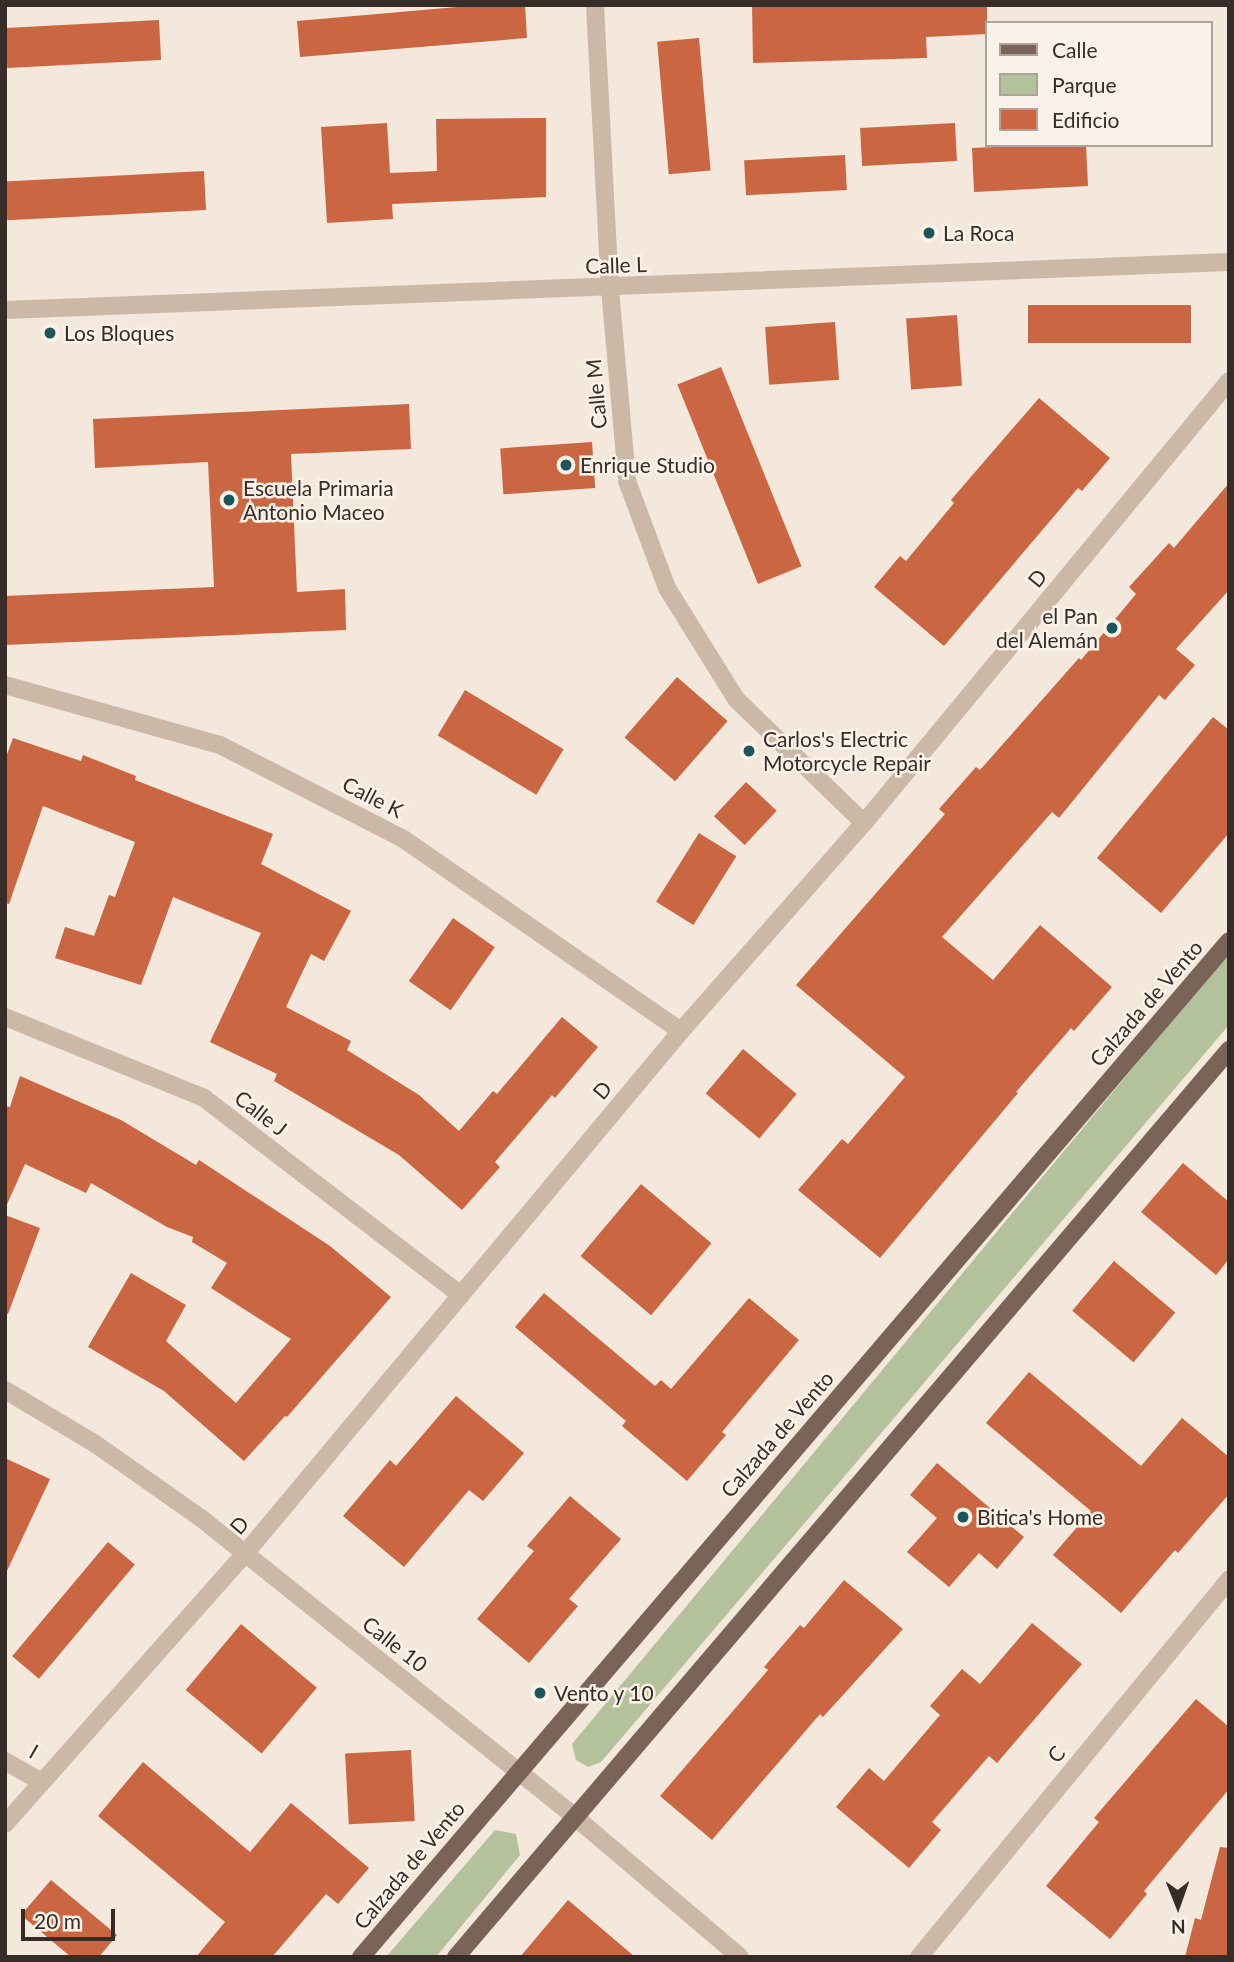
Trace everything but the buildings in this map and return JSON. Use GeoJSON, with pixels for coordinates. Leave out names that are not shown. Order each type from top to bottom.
{"type":"FeatureCollection","features":[{"type":"Feature","properties":{"kind":"main road","name":"Calzada de Vento"},"geometry":{"type":"LineString","coordinates":[[361,1957],[1229,941]]}},
{"type":"Feature","properties":{"kind":"main road"},"geometry":{"type":"LineString","coordinates":[[456,1957],[1229,1050]]}},
{"type":"Feature","properties":{"kind":"street","name":"Calle M"},"geometry":{"type":"LineString","coordinates":[[595,5],[610,289],[626,481],[667,589],[736,699],[864,823]]}},
{"type":"Feature","properties":{"kind":"street","name":"Calle L"},"geometry":{"type":"LineString","coordinates":[[5,310],[610,289],[1229,262]]}},
{"type":"Feature","properties":{"kind":"street","name":"D"},"geometry":{"type":"LineString","coordinates":[[5,1824],[40,1781],[244,1555],[681,1031],[864,823],[1229,381]]}},
{"type":"Feature","properties":{"kind":"street","name":"Calle K"},"geometry":{"type":"LineString","coordinates":[[5,685],[220,744],[402,838],[681,1031]]}},
{"type":"Feature","properties":{"kind":"street","name":"Calle J"},"geometry":{"type":"LineString","coordinates":[[5,1017],[204,1098],[461,1295]]}},
{"type":"Feature","properties":{"kind":"street","name":"Calle 10"},"geometry":{"type":"LineString","coordinates":[[5,1390],[93,1443],[202,1519],[519,1771],[740,1957]]}},
{"type":"Feature","properties":{"kind":"street","name":"C"},"geometry":{"type":"LineString","coordinates":[[919,1957],[1229,1579]]}},
{"type":"Feature","properties":{"kind":"street","name":"I"},"geometry":{"type":"LineString","coordinates":[[5,1761],[40,1781]]}},
{"type":"Feature","properties":{"kind":"green space"},"geometry":{"type":"Polygon","coordinates":[[[1229,952],[1229,1025],[601,1762],[588,1767],[576,1760],[572,1744],[1229,952]]]}},
{"type":"Feature","properties":{"kind":"green space"},"geometry":{"type":"Polygon","coordinates":[[[495,1830],[516,1834],[520,1855],[436,1957],[386,1957],[495,1830]]]}},
{"type":"Feature","properties":{"kind":"place","name":"La Roca"},"geometry":{"type":"Point","coordinates":[929,233]}},
{"type":"Feature","properties":{"kind":"place","name":"Los Bloques"},"geometry":{"type":"Point","coordinates":[50,333]}},
{"type":"Feature","properties":{"kind":"place","name":"Enrique Studio"},"geometry":{"type":"Point","coordinates":[566,465]}},
{"type":"Feature","properties":{"kind":"place","name":"Escuela Primaria Antonio Maceo"},"geometry":{"type":"Point","coordinates":[229,500]}},
{"type":"Feature","properties":{"kind":"place","name":"el Pan del Alemán"},"geometry":{"type":"Point","coordinates":[1112,628]}},
{"type":"Feature","properties":{"kind":"place","name":"Carlos's Electric Motorcycle Repair"},"geometry":{"type":"Point","coordinates":[749,751]}},
{"type":"Feature","properties":{"kind":"place","name":"Bitica's Home"},"geometry":{"type":"Point","coordinates":[963,1517]}},
{"type":"Feature","properties":{"kind":"place","name":"Vento y 10"},"geometry":{"type":"Point","coordinates":[540,1693]}}]}
